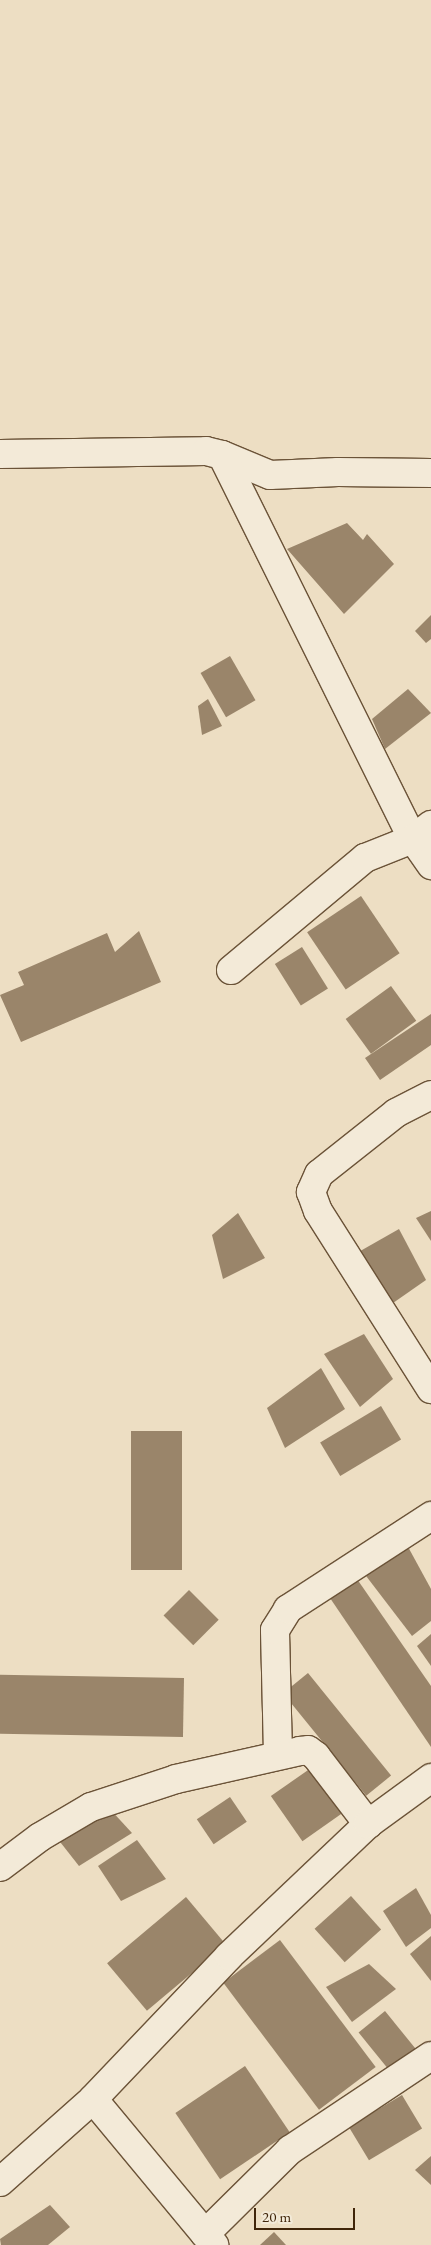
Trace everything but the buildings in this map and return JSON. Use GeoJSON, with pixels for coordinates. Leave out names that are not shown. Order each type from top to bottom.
{"type":"FeatureCollection","features":[{"type":"Feature","properties":{"kind":"street"},"geometry":{"type":"LineString","coordinates":[[0,454],[206,451],[222,455],[270,475],[338,472],[431,473]]}},
{"type":"Feature","properties":{"kind":"street"},"geometry":{"type":"LineString","coordinates":[[222,455],[422,832],[431,865]]}},
{"type":"Feature","properties":{"kind":"street"},"geometry":{"type":"LineString","coordinates":[[231,970],[365,858],[422,832]]}},
{"type":"Feature","properties":{"kind":"street"},"geometry":{"type":"LineString","coordinates":[[431,1094],[396,1113],[319,1174],[311,1192],[318,1212],[431,1389]]}},
{"type":"Feature","properties":{"kind":"street"},"geometry":{"type":"LineString","coordinates":[[278,1754],[275,1630],[288,1609],[431,1516]]}},
{"type":"Feature","properties":{"kind":"street"},"geometry":{"type":"LineString","coordinates":[[0,1867],[40,1837],[91,1807],[176,1779],[278,1754],[308,1750],[316,1756],[368,1824]]}},
{"type":"Feature","properties":{"kind":"street"},"geometry":{"type":"LineString","coordinates":[[0,2182],[93,2099],[229,1956],[368,1824],[431,1778]]}},
{"type":"Feature","properties":{"kind":"street"},"geometry":{"type":"LineString","coordinates":[[93,2099],[210,2240],[290,2150],[431,2056]]}}]}
